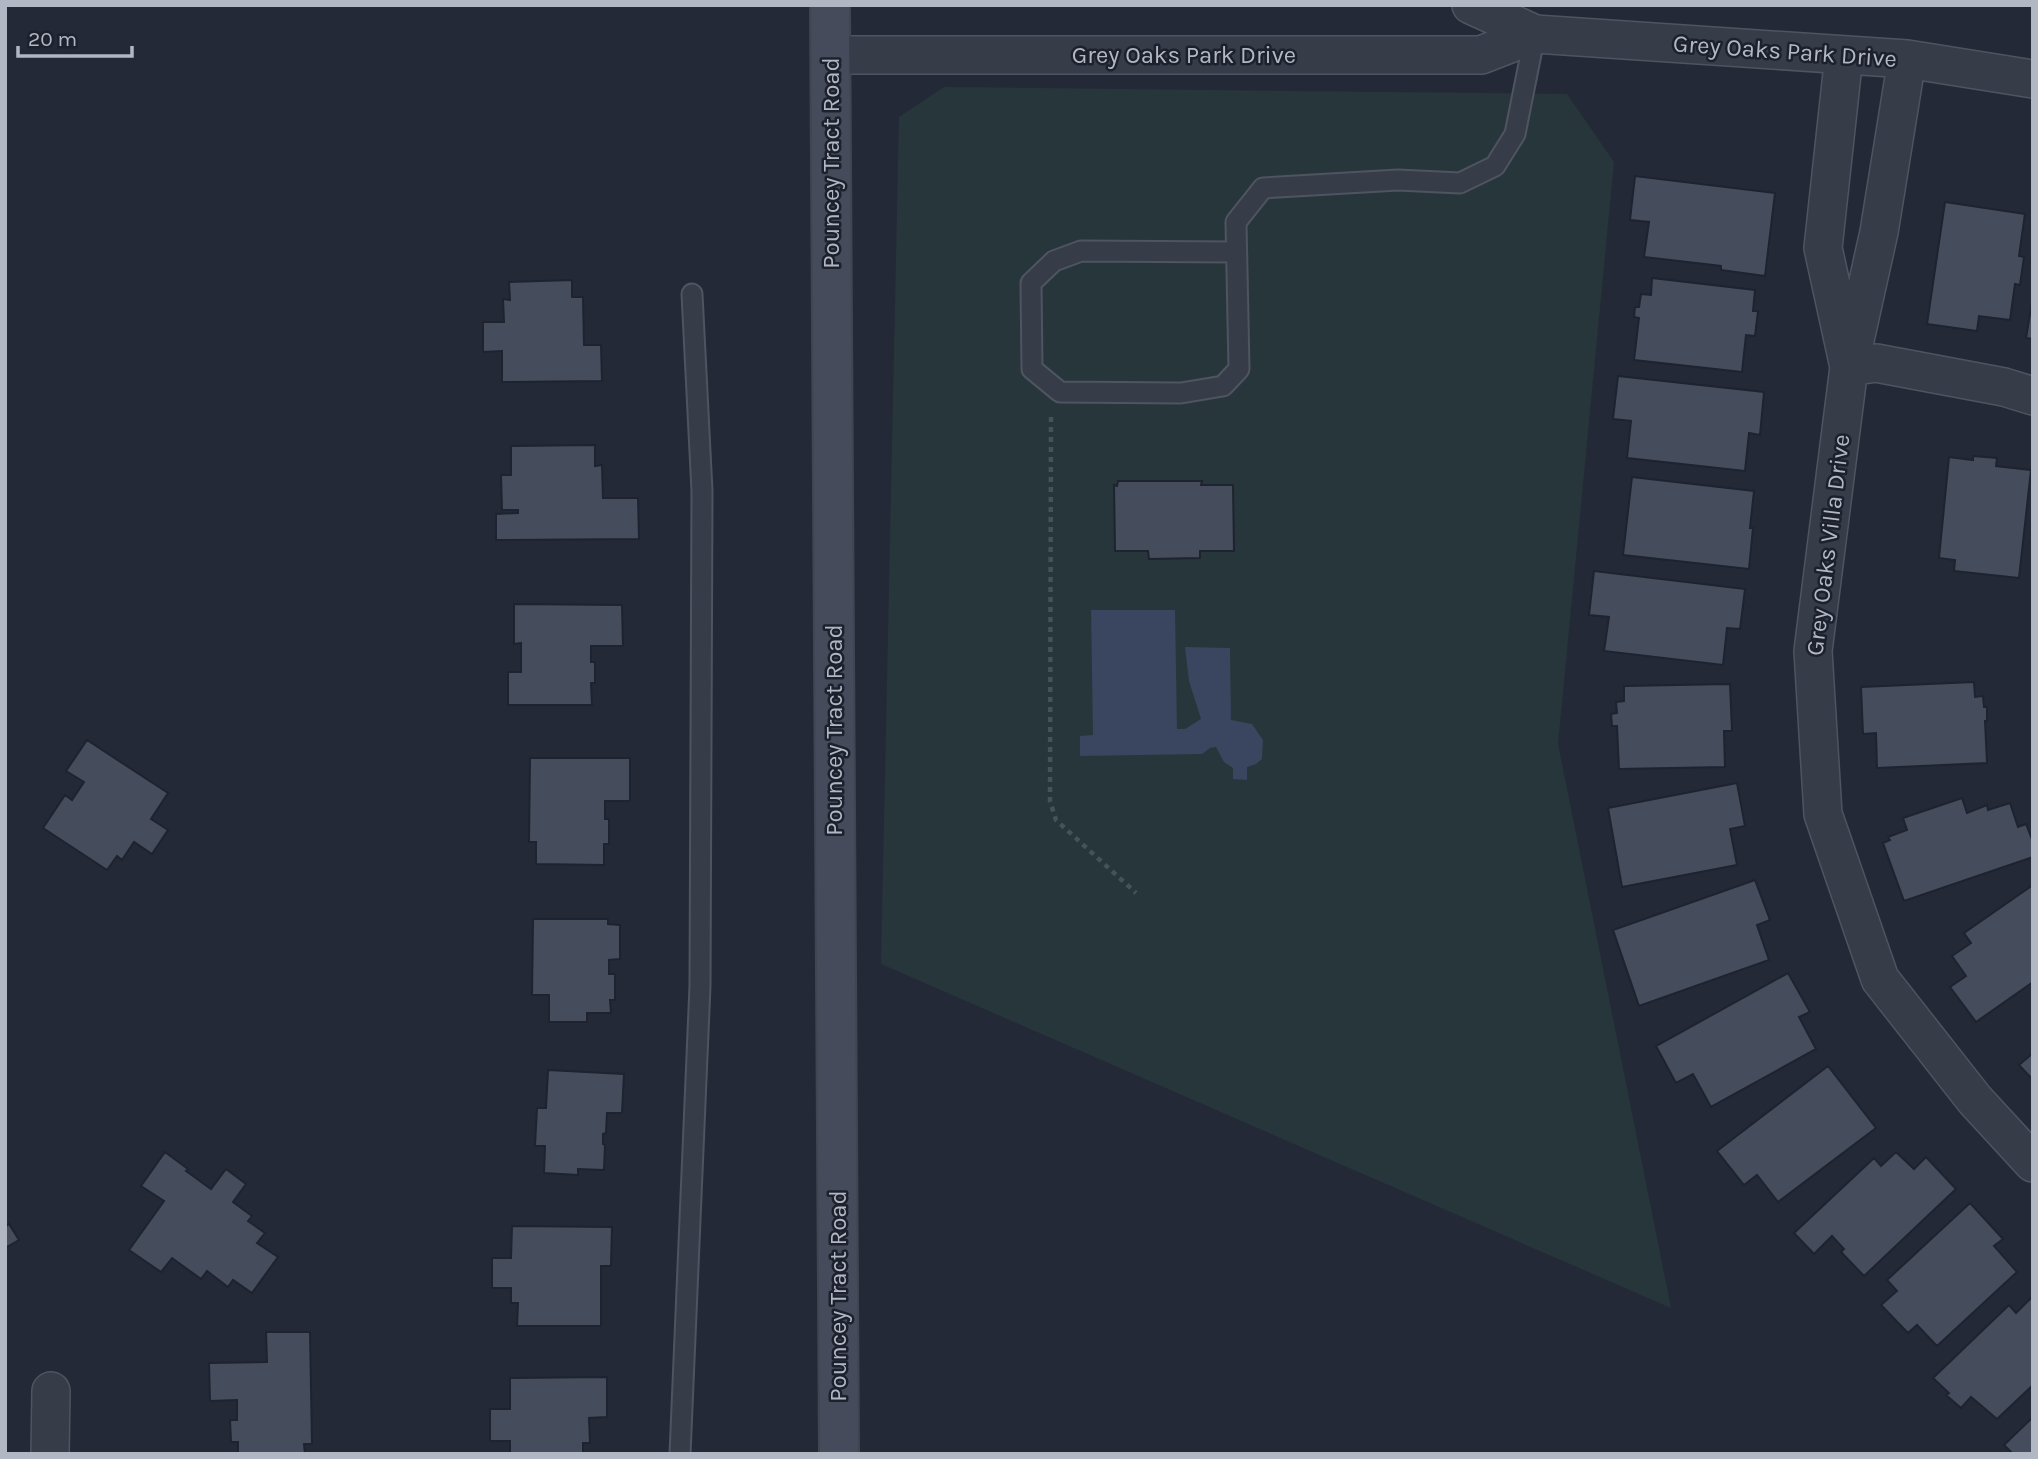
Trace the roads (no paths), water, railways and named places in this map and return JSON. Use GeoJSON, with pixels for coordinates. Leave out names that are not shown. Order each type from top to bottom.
{"type":"FeatureCollection","features":[{"type":"Feature","properties":{"kind":"main road","name":"Pouncey Tract Road"},"geometry":{"type":"LineString","coordinates":[[830,5],[839,1454]]}},
{"type":"Feature","properties":{"kind":"street","name":"Grey Oaks Park Drive"},"geometry":{"type":"LineString","coordinates":[[1471,5],[1535,34],[1908,59],[2033,79]]}},
{"type":"Feature","properties":{"kind":"street","name":"Grey Oaks Park Drive"},"geometry":{"type":"LineString","coordinates":[[830,55],[1481,55],[1535,34]]}},
{"type":"Feature","properties":{"kind":"street","name":"Grey Oaks Villa Drive"},"geometry":{"type":"LineString","coordinates":[[1844,55],[1823,248],[1849,367]]}},
{"type":"Feature","properties":{"kind":"street","name":"Grey Oaks Villa Drive"},"geometry":{"type":"LineString","coordinates":[[1908,59],[1879,232],[1849,367],[1813,651],[1823,814],[1880,979],[1975,1100],[2033,1163]]}},
{"type":"Feature","properties":{"kind":"street"},"geometry":{"type":"LineString","coordinates":[[1849,367],[1876,363],[2004,387],[2033,396]]}},
{"type":"Feature","properties":{"kind":"street"},"geometry":{"type":"LineString","coordinates":[[50,1454],[51,1391]]}},
{"type":"Feature","properties":{"kind":"lane"},"geometry":{"type":"LineString","coordinates":[[1236,252],[1081,251],[1054,261],[1031,283],[1032,369],[1060,391],[1181,393],[1223,386],[1239,369],[1236,222],[1263,188],[1398,180],[1460,183],[1495,166],[1516,134],[1535,34]]}},
{"type":"Feature","properties":{"kind":"lane"},"geometry":{"type":"LineString","coordinates":[[680,1454],[700,986],[702,491],[692,294]]}},
{"type":"Feature","properties":{"kind":"water"},"geometry":{"type":"Polygon","coordinates":[[[1091,610],[1175,610],[1177,729],[1185,729],[1201,719],[1189,681],[1185,647],[1230,648],[1231,720],[1252,724],[1263,740],[1262,759],[1247,767],[1247,780],[1233,779],[1233,768],[1224,762],[1216,747],[1202,754],[1080,756],[1080,736],[1093,735],[1091,610]]]}}]}
